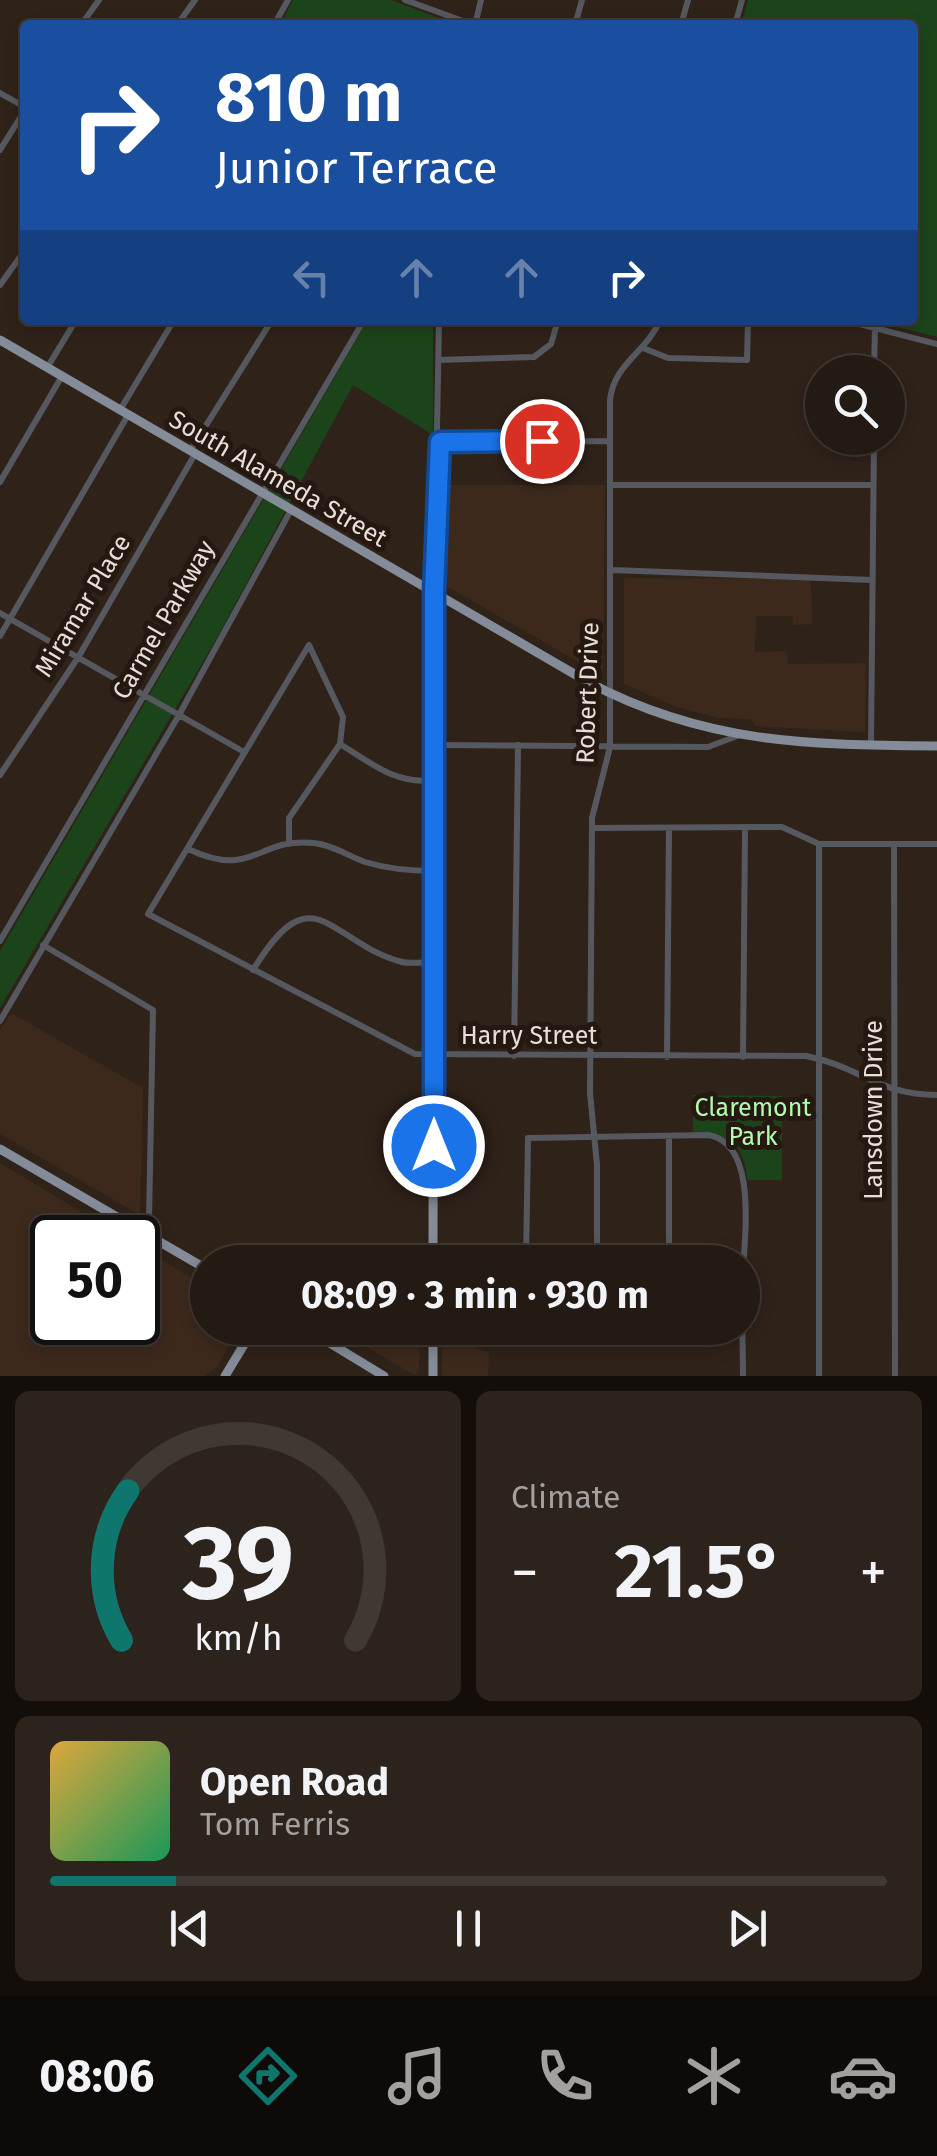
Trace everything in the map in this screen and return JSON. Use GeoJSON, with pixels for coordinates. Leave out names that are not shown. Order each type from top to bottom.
{"type":"FeatureCollection","features":[{"type":"Feature","properties":{"kind":"main road","name":"South Alameda Street"},"geometry":{"type":"LineString","coordinates":[[0,340],[609,694],[674,720],[737,736],[795,744],[937,746]]}},
{"type":"Feature","properties":{"kind":"main road"},"geometry":{"type":"LineString","coordinates":[[433,1245],[434,592]]}},
{"type":"Feature","properties":{"kind":"main road"},"geometry":{"type":"LineString","coordinates":[[0,1150],[113,1215]]}},
{"type":"Feature","properties":{"kind":"main road"},"geometry":{"type":"LineString","coordinates":[[160,1242],[190,1259]]}},
{"type":"Feature","properties":{"kind":"main road"},"geometry":{"type":"LineString","coordinates":[[224,1376],[243,1345]]}},
{"type":"Feature","properties":{"kind":"main road"},"geometry":{"type":"LineString","coordinates":[[333,1345],[384,1376]]}},
{"type":"Feature","properties":{"kind":"main road"},"geometry":{"type":"LineString","coordinates":[[433,1345],[433,1376]]}},
{"type":"Feature","properties":{"kind":"street"},"geometry":{"type":"LineString","coordinates":[[405,0],[461,20]]}},
{"type":"Feature","properties":{"kind":"street"},"geometry":{"type":"LineString","coordinates":[[0,150],[20,116]]}},
{"type":"Feature","properties":{"kind":"street"},"geometry":{"type":"LineString","coordinates":[[0,284],[20,257]]}},
{"type":"Feature","properties":{"kind":"street"},"geometry":{"type":"LineString","coordinates":[[47,368],[73,325]]}},
{"type":"Feature","properties":{"kind":"street"},"geometry":{"type":"LineString","coordinates":[[0,636],[171,325]]}},
{"type":"Feature","properties":{"kind":"street","name":"Miramar Place"},"geometry":{"type":"LineString","coordinates":[[0,776],[80,656],[192,452],[269,325]]}},
{"type":"Feature","properties":{"kind":"street","name":"Carmel Parkway"},"geometry":{"type":"LineString","coordinates":[[0,940],[361,325]]}},
{"type":"Feature","properties":{"kind":"street"},"geometry":{"type":"LineString","coordinates":[[434,592],[440,325]]}},
{"type":"Feature","properties":{"kind":"street"},"geometry":{"type":"LineString","coordinates":[[439,360],[534,357],[551,344],[557,325]]}},
{"type":"Feature","properties":{"kind":"street","name":"Robert Drive"},"geometry":{"type":"LineString","coordinates":[[596,1245],[590,1056],[592,828],[610,747],[613,383],[621,368],[643,348],[654,325]]}},
{"type":"Feature","properties":{"kind":"street"},"geometry":{"type":"LineString","coordinates":[[643,348],[668,358],[747,360],[748,325]]}},
{"type":"Feature","properties":{"kind":"street"},"geometry":{"type":"LineString","coordinates":[[863,325],[937,344]]}},
{"type":"Feature","properties":{"kind":"street"},"geometry":{"type":"LineString","coordinates":[[874,355],[875,328]]}},
{"type":"Feature","properties":{"kind":"street"},"geometry":{"type":"LineString","coordinates":[[0,482],[62,376]]}},
{"type":"Feature","properties":{"kind":"street"},"geometry":{"type":"LineString","coordinates":[[440,442],[610,441]]}},
{"type":"Feature","properties":{"kind":"street"},"geometry":{"type":"LineString","coordinates":[[871,745],[874,455]]}},
{"type":"Feature","properties":{"kind":"street"},"geometry":{"type":"LineString","coordinates":[[610,485],[873,485]]}},
{"type":"Feature","properties":{"kind":"street"},"geometry":{"type":"LineString","coordinates":[[0,1021],[179,715],[291,510]]}},
{"type":"Feature","properties":{"kind":"street"},"geometry":{"type":"LineString","coordinates":[[612,570],[872,580]]}},
{"type":"Feature","properties":{"kind":"street"},"geometry":{"type":"LineString","coordinates":[[0,613],[244,752]]}},
{"type":"Feature","properties":{"kind":"street"},"geometry":{"type":"LineString","coordinates":[[289,844],[289,818],[340,744],[342,717],[309,644],[188,849],[218,863],[244,861],[289,844],[314,843],[394,869],[434,871]]}},
{"type":"Feature","properties":{"kind":"street"},"geometry":{"type":"LineString","coordinates":[[434,745],[708,747],[737,736]]}},
{"type":"Feature","properties":{"kind":"street"},"geometry":{"type":"LineString","coordinates":[[340,744],[392,776],[414,782],[434,780]]}},
{"type":"Feature","properties":{"kind":"street"},"geometry":{"type":"LineString","coordinates":[[514,1056],[518,745]]}},
{"type":"Feature","properties":{"kind":"street"},"geometry":{"type":"LineString","coordinates":[[592,828],[782,828],[819,844],[937,844]]}},
{"type":"Feature","properties":{"kind":"street"},"geometry":{"type":"LineString","coordinates":[[667,1057],[668,828]]}},
{"type":"Feature","properties":{"kind":"street"},"geometry":{"type":"LineString","coordinates":[[743,1057],[745,828]]}},
{"type":"Feature","properties":{"kind":"street"},"geometry":{"type":"LineString","coordinates":[[819,844],[819,1376]]}},
{"type":"Feature","properties":{"kind":"street","name":"Lansdown Drive"},"geometry":{"type":"LineString","coordinates":[[894,845],[896,1376]]}},
{"type":"Feature","properties":{"kind":"street","name":"Harry Street"},"geometry":{"type":"LineString","coordinates":[[188,849],[148,914],[415,1054],[819,1059],[894,1092],[937,1095]]}},
{"type":"Feature","properties":{"kind":"street"},"geometry":{"type":"LineString","coordinates":[[253,970],[286,924],[306,917],[328,923],[402,962],[434,962]]}},
{"type":"Feature","properties":{"kind":"street"},"geometry":{"type":"LineString","coordinates":[[42,945],[148,1003],[153,1010],[148,1215]]}},
{"type":"Feature","properties":{"kind":"street"},"geometry":{"type":"LineString","coordinates":[[526,1245],[528,1138],[593,1136],[717,1137],[733,1148],[743,1172],[742,1245]]}},
{"type":"Feature","properties":{"kind":"street"},"geometry":{"type":"LineString","coordinates":[[669,1245],[670,1136]]}},
{"type":"Feature","properties":{"kind":"street"},"geometry":{"type":"LineString","coordinates":[[743,1345],[743,1376]]}},
{"type":"Feature","properties":{"kind":"shaded area"},"geometry":{"type":"Polygon","coordinates":[[[443,485],[605,485],[603,669],[598,673],[446,586],[443,485]]]}},
{"type":"Feature","properties":{"kind":"shaded area"},"geometry":{"type":"Polygon","coordinates":[[[624,578],[811,579],[812,624],[793,625],[792,616],[756,616],[755,652],[787,651],[788,664],[866,663],[865,732],[755,726],[751,719],[718,718],[677,707],[624,684],[624,578]]]}},
{"type":"Feature","properties":{"kind":"shaded area"},"geometry":{"type":"Polygon","coordinates":[[[11,1013],[143,1088],[140,1215],[0,1134],[0,1030],[11,1013]]]}},
{"type":"Feature","properties":{"kind":"shaded area"},"geometry":{"type":"Polygon","coordinates":[[[0,1163],[86,1215],[30,1215],[30,1345],[160,1345],[160,1259],[190,1277],[190,1345],[229,1345],[217,1367],[205,1376],[0,1376],[0,1163]]]}},
{"type":"Feature","properties":{"kind":"shaded area"},"geometry":{"type":"Polygon","coordinates":[[[363,1345],[420,1345],[419,1372],[414,1375],[363,1345]]]}},
{"type":"Feature","properties":{"kind":"shaded area"},"geometry":{"type":"Polygon","coordinates":[[[442,1345],[466,1345],[489,1352],[488,1376],[442,1376],[442,1345]]]}},
{"type":"Feature","properties":{"kind":"green space"},"geometry":{"type":"Polygon","coordinates":[[[293,0],[391,0],[444,20],[283,20],[293,0]]]}},
{"type":"Feature","properties":{"kind":"green space"},"geometry":{"type":"Polygon","coordinates":[[[748,0],[937,0],[937,337],[890,325],[918,325],[918,20],[742,20],[748,0]]]}},
{"type":"Feature","properties":{"kind":"green space"},"geometry":{"type":"Polygon","coordinates":[[[365,325],[433,325],[433,435],[353,385],[218,636],[0,1008],[0,951],[365,325]]]}},
{"type":"Feature","properties":{"kind":"green space","name":"Claremont Park"},"geometry":{"type":"Polygon","coordinates":[[[693,1095],[782,1096],[782,1180],[747,1180],[743,1158],[732,1143],[715,1134],[693,1132],[693,1095]]]}},
{"type":"Feature","properties":{"kind":"route"},"geometry":{"type":"LineString","coordinates":[[434,1146],[434,592],[440,442],[542,441]]}}]}
